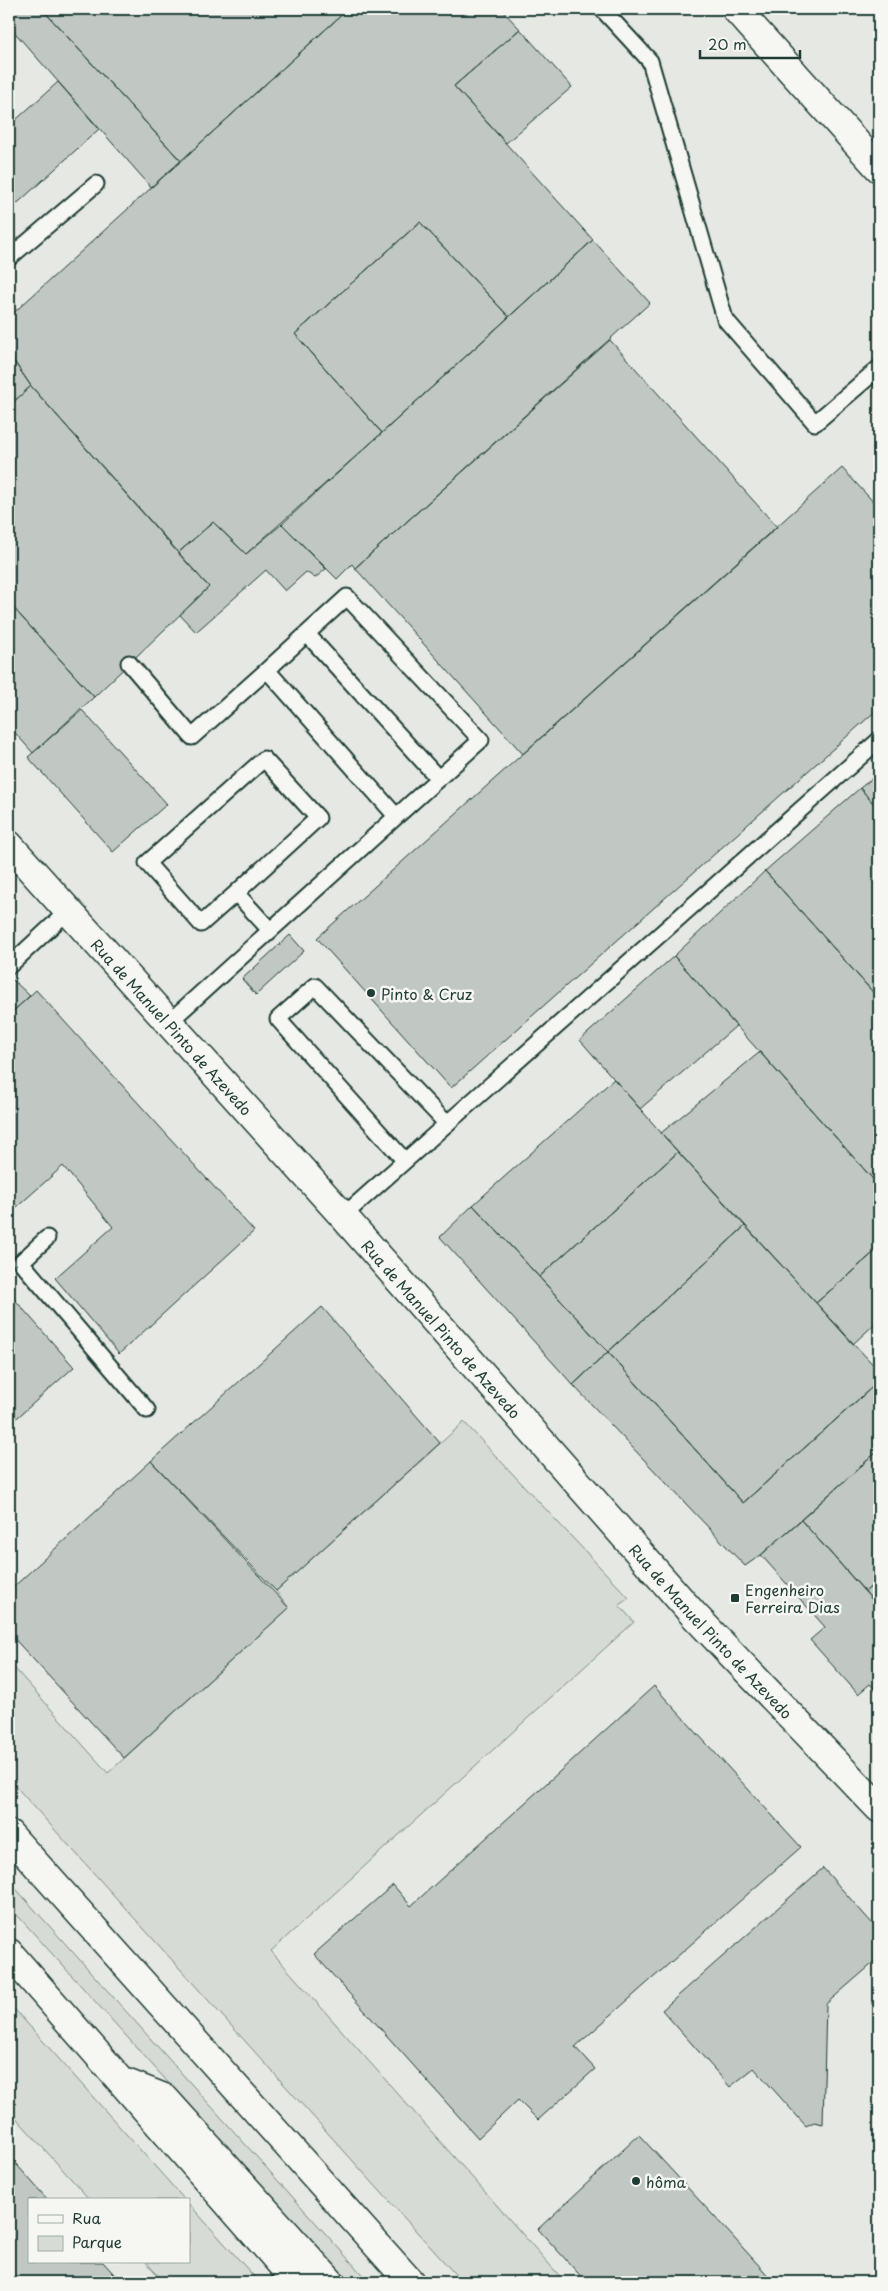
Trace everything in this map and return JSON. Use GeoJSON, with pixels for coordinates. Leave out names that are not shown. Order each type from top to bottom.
{"type":"FeatureCollection","features":[{"type":"Feature","properties":{"kind":"main road"},"geometry":{"type":"LineString","coordinates":[[736,9],[879,168]]}},
{"type":"Feature","properties":{"kind":"main road","name":"Rua de Manuel Pinto de Azevedo"},"geometry":{"type":"LineString","coordinates":[[9,845],[343,1216],[693,1614],[877,1801]]}},
{"type":"Feature","properties":{"kind":"main road"},"geometry":{"type":"LineString","coordinates":[[9,1834],[410,2282]]}},
{"type":"Feature","properties":{"kind":"main road"},"geometry":{"type":"LineString","coordinates":[[9,1953],[297,2282]]}},
{"type":"Feature","properties":{"kind":"main road"},"geometry":{"type":"LineString","coordinates":[[123,2082],[164,2098],[330,2282]]}},
{"type":"Feature","properties":{"kind":"lane"},"geometry":{"type":"LineString","coordinates":[[602,9],[650,61],[725,319],[815,423],[879,368]]}},
{"type":"Feature","properties":{"kind":"lane"},"geometry":{"type":"LineString","coordinates":[[9,258],[96,184]]}},
{"type":"Feature","properties":{"kind":"lane"},"geometry":{"type":"LineString","coordinates":[[128,663],[192,737],[347,597],[481,740],[168,1022]]}},
{"type":"Feature","properties":{"kind":"lane"},"geometry":{"type":"LineString","coordinates":[[307,634],[438,778]]}},
{"type":"Feature","properties":{"kind":"lane"},"geometry":{"type":"LineString","coordinates":[[267,670],[396,816]]}},
{"type":"Feature","properties":{"kind":"lane"},"geometry":{"type":"LineString","coordinates":[[343,1216],[879,740]]}},
{"type":"Feature","properties":{"kind":"lane"},"geometry":{"type":"LineString","coordinates":[[264,759],[318,818],[236,893],[201,924],[147,863],[264,759]]}},
{"type":"Feature","properties":{"kind":"lane"},"geometry":{"type":"LineString","coordinates":[[236,893],[270,930]]}},
{"type":"Feature","properties":{"kind":"lane"},"geometry":{"type":"LineString","coordinates":[[9,966],[68,911]]}},
{"type":"Feature","properties":{"kind":"lane"},"geometry":{"type":"LineString","coordinates":[[405,1161],[278,1020],[315,986],[447,1124]]}},
{"type":"Feature","properties":{"kind":"lane"},"geometry":{"type":"LineString","coordinates":[[47,1238],[21,1262],[147,1410]]}},
{"type":"Feature","properties":{"kind":"shaded area"},"geometry":{"type":"Polygon","coordinates":[[[9,9],[879,9],[879,2282],[9,2282],[9,9]]]}},
{"type":"Feature","properties":{"kind":"green space"},"geometry":{"type":"Polygon","coordinates":[[[464,1422],[629,1598],[619,1605],[634,1622],[271,1951],[565,2282],[462,2282],[9,1779],[9,1662],[108,1773],[289,1608],[276,1591],[464,1422]]]}},
{"type":"Feature","properties":{"kind":"green space"},"geometry":{"type":"Polygon","coordinates":[[[9,1881],[368,2281],[348,2282],[9,1906],[9,1881]]]}},
{"type":"Feature","properties":{"kind":"green space"},"geometry":{"type":"Polygon","coordinates":[[[9,2003],[183,2198],[88,2198],[9,2110],[9,2003]]]}},
{"type":"Feature","properties":{"kind":"green space"},"geometry":{"type":"Polygon","coordinates":[[[190,2205],[259,2282],[164,2282],[148,2264],[190,2264],[190,2205]]]}},
{"type":"Feature","properties":{"kind":"building"},"geometry":{"type":"Polygon","coordinates":[[[9,9],[42,9],[181,161],[151,187],[9,26],[9,9]]]}},
{"type":"Feature","properties":{"kind":"building"},"geometry":{"type":"Polygon","coordinates":[[[42,9],[348,9],[181,161],[42,9]]]}},
{"type":"Feature","properties":{"kind":"building"},"geometry":{"type":"Polygon","coordinates":[[[348,9],[501,9],[520,29],[454,86],[593,240],[509,317],[420,222],[295,334],[382,433],[246,554],[213,522],[178,553],[31,386],[9,354],[9,317],[348,9]]]}},
{"type":"Feature","properties":{"kind":"building"},"geometry":{"type":"Polygon","coordinates":[[[520,29],[572,87],[506,143],[454,86],[520,29]]]}},
{"type":"Feature","properties":{"kind":"building"},"geometry":{"type":"Polygon","coordinates":[[[58,82],[99,129],[9,211],[9,126],[58,82]]]}},
{"type":"Feature","properties":{"kind":"building"},"geometry":{"type":"Polygon","coordinates":[[[420,222],[509,317],[382,433],[295,334],[420,222]]]}},
{"type":"Feature","properties":{"kind":"building"},"geometry":{"type":"Polygon","coordinates":[[[593,240],[650,303],[355,568],[352,564],[337,579],[282,524],[593,240]]]}},
{"type":"Feature","properties":{"kind":"building"},"geometry":{"type":"Polygon","coordinates":[[[610,340],[777,527],[523,754],[355,568],[610,340]]]}},
{"type":"Feature","properties":{"kind":"building"},"geometry":{"type":"Polygon","coordinates":[[[9,354],[31,386],[9,406],[9,354]]]}},
{"type":"Feature","properties":{"kind":"building"},"geometry":{"type":"Polygon","coordinates":[[[31,386],[209,587],[94,697],[9,603],[9,406],[31,386]]]}},
{"type":"Feature","properties":{"kind":"building"},"geometry":{"type":"Polygon","coordinates":[[[842,468],[879,508],[879,708],[451,1088],[317,938],[842,468]]]}},
{"type":"Feature","properties":{"kind":"building"},"geometry":{"type":"Polygon","coordinates":[[[213,522],[246,554],[282,524],[326,569],[315,578],[306,572],[285,591],[266,570],[196,632],[180,615],[209,587],[178,553],[213,522]]]}},
{"type":"Feature","properties":{"kind":"building"},"geometry":{"type":"Polygon","coordinates":[[[9,603],[94,697],[33,753],[9,726],[9,603]]]}},
{"type":"Feature","properties":{"kind":"building"},"geometry":{"type":"Polygon","coordinates":[[[82,710],[167,804],[113,852],[28,757],[82,710]]]}},
{"type":"Feature","properties":{"kind":"building"},"geometry":{"type":"Polygon","coordinates":[[[879,773],[879,810],[860,788],[879,773]]]}},
{"type":"Feature","properties":{"kind":"building"},"geometry":{"type":"Polygon","coordinates":[[[860,788],[879,810],[879,999],[765,871],[860,788]]]}},
{"type":"Feature","properties":{"kind":"building"},"geometry":{"type":"Polygon","coordinates":[[[765,871],[879,999],[879,1186],[674,956],[765,871]]]}},
{"type":"Feature","properties":{"kind":"building"},"geometry":{"type":"Polygon","coordinates":[[[290,935],[304,951],[256,995],[242,979],[290,935]]]}},
{"type":"Feature","properties":{"kind":"building"},"geometry":{"type":"Polygon","coordinates":[[[674,956],[736,1026],[640,1109],[580,1040],[674,956]]]}},
{"type":"Feature","properties":{"kind":"building"},"geometry":{"type":"Polygon","coordinates":[[[13,980],[30,996],[9,1015],[9,984],[13,980]]]}},
{"type":"Feature","properties":{"kind":"building"},"geometry":{"type":"Polygon","coordinates":[[[36,990],[254,1231],[119,1354],[55,1278],[113,1227],[63,1166],[9,1214],[9,1015],[36,990]]]}},
{"type":"Feature","properties":{"kind":"building"},"geometry":{"type":"Polygon","coordinates":[[[760,1052],[879,1186],[879,1248],[816,1303],[661,1133],[760,1052]]]}},
{"type":"Feature","properties":{"kind":"building"},"geometry":{"type":"Polygon","coordinates":[[[614,1079],[678,1152],[539,1277],[473,1205],[614,1079]]]}},
{"type":"Feature","properties":{"kind":"building"},"geometry":{"type":"Polygon","coordinates":[[[678,1152],[745,1226],[608,1352],[539,1277],[678,1152]]]}},
{"type":"Feature","properties":{"kind":"building"},"geometry":{"type":"Polygon","coordinates":[[[473,1205],[608,1352],[573,1385],[440,1237],[473,1205]]]}},
{"type":"Feature","properties":{"kind":"building"},"geometry":{"type":"Polygon","coordinates":[[[745,1226],[879,1371],[879,1381],[743,1503],[608,1352],[745,1226]]]}},
{"type":"Feature","properties":{"kind":"building"},"geometry":{"type":"Polygon","coordinates":[[[879,1248],[879,1320],[853,1344],[816,1303],[879,1248]]]}},
{"type":"Feature","properties":{"kind":"building"},"geometry":{"type":"Polygon","coordinates":[[[9,1293],[74,1367],[9,1425],[9,1293]]]}},
{"type":"Feature","properties":{"kind":"building"},"geometry":{"type":"Polygon","coordinates":[[[322,1307],[440,1443],[276,1591],[151,1461],[322,1307]]]}},
{"type":"Feature","properties":{"kind":"building"},"geometry":{"type":"Polygon","coordinates":[[[608,1352],[743,1503],[879,1381],[879,1450],[761,1555],[745,1566],[573,1385],[608,1352]]]}},
{"type":"Feature","properties":{"kind":"building"},"geometry":{"type":"Polygon","coordinates":[[[879,1450],[879,1579],[865,1592],[801,1520],[879,1450]]]}},
{"type":"Feature","properties":{"kind":"building"},"geometry":{"type":"Polygon","coordinates":[[[151,1461],[289,1608],[124,1758],[9,1633],[9,1591],[151,1461]]]}},
{"type":"Feature","properties":{"kind":"building"},"geometry":{"type":"Polygon","coordinates":[[[801,1520],[879,1607],[879,1694],[870,1684],[858,1694],[810,1640],[825,1627],[761,1555],[801,1520]]]}},
{"type":"Feature","properties":{"kind":"building"},"geometry":{"type":"Polygon","coordinates":[[[879,1579],[879,1607],[865,1592],[879,1579]]]}},
{"type":"Feature","properties":{"kind":"building"},"geometry":{"type":"Polygon","coordinates":[[[654,1686],[801,1847],[575,2047],[595,2069],[538,2120],[518,2100],[478,2138],[314,1954],[393,1885],[411,1906],[654,1686]]]}},
{"type":"Feature","properties":{"kind":"building"},"geometry":{"type":"Polygon","coordinates":[[[823,1868],[879,1931],[879,1958],[826,2004],[823,2124],[814,2122],[806,2126],[754,2068],[730,2087],[662,2010],[823,1868]]]}},
{"type":"Feature","properties":{"kind":"building","name":"hôma"},"geometry":{"type":"Polygon","coordinates":[[[639,2135],[774,2282],[586,2282],[538,2229],[639,2135]]]}},
{"type":"Feature","properties":{"kind":"building"},"geometry":{"type":"Polygon","coordinates":[[[9,2156],[46,2198],[28,2198],[28,2264],[105,2264],[121,2282],[9,2282],[9,2156]]]}},
{"type":"Feature","properties":{"kind":"place","name":"Pinto & Cruz"},"geometry":{"type":"Point","coordinates":[371,993]}},
{"type":"Feature","properties":{"kind":"place","name":"Engenheiro Ferreira Dias"},"geometry":{"type":"Point","coordinates":[735,1598]}},
{"type":"Feature","properties":{"kind":"place","name":"hôma"},"geometry":{"type":"Point","coordinates":[636,2181]}}]}
